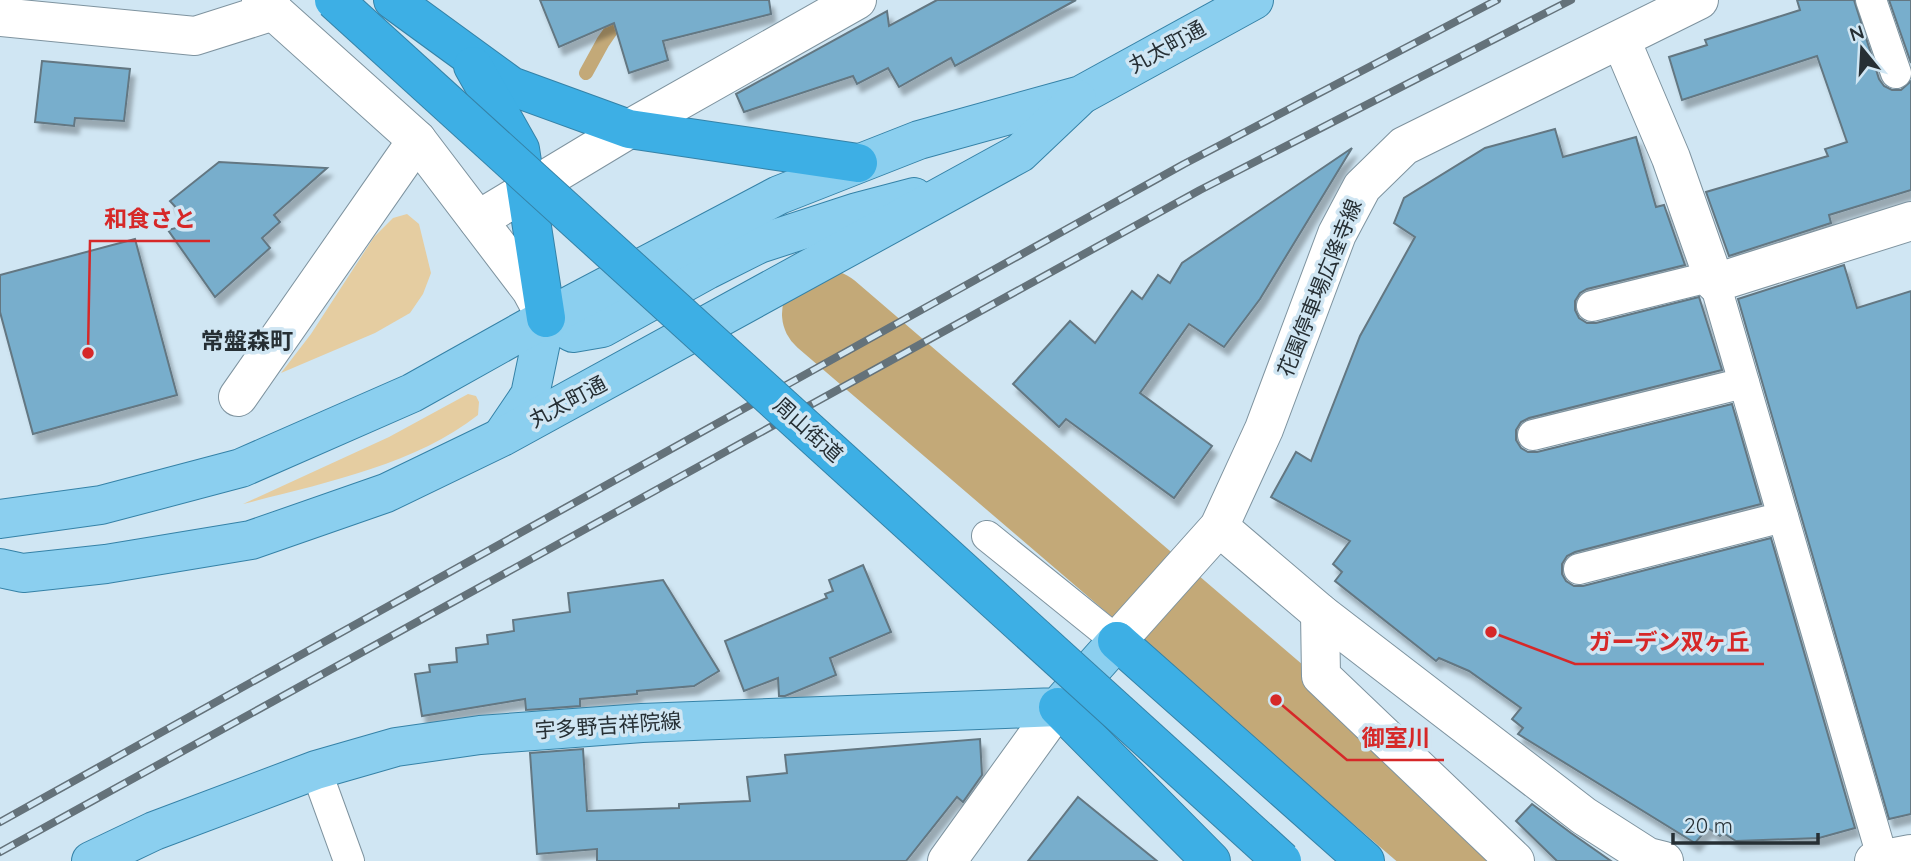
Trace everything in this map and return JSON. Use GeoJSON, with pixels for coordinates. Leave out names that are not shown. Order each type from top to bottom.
{"type":"FeatureCollection","features":[{"type":"Feature","properties":{"kind":"highway","name":"周山街道"},"geometry":{"type":"LineString","coordinates":[[334,0],[1282,861]]}},
{"type":"Feature","properties":{"kind":"highway"},"geometry":{"type":"LineString","coordinates":[[393,0],[511,86],[629,128],[858,163]]}},
{"type":"Feature","properties":{"kind":"highway"},"geometry":{"type":"LineString","coordinates":[[467,55],[520,149],[546,318]]}},
{"type":"Feature","properties":{"kind":"highway"},"geometry":{"type":"LineString","coordinates":[[1126,631],[1365,861]]}},
{"type":"Feature","properties":{"kind":"highway"},"geometry":{"type":"LineString","coordinates":[[1058,707],[1212,861]]}},
{"type":"Feature","properties":{"kind":"main road","name":"丸太町通"},"geometry":{"type":"LineString","coordinates":[[0,519],[101,505],[241,468],[412,393],[546,318],[779,195],[919,140],[1080,95],[1254,0]]}},
{"type":"Feature","properties":{"kind":"main road","name":"丸太町通"},"geometry":{"type":"LineString","coordinates":[[0,568],[23,573],[106,564],[251,540],[386,494],[502,437],[1020,153],[1080,95]]}},
{"type":"Feature","properties":{"kind":"main road"},"geometry":{"type":"LineString","coordinates":[[502,437],[530,395],[546,318],[573,332],[602,328],[759,244],[857,212],[964,184]]}},
{"type":"Feature","properties":{"kind":"main road"},"geometry":{"type":"LineString","coordinates":[[1058,707],[1126,631]]}},
{"type":"Feature","properties":{"kind":"main road","name":"宇多野吉祥院線"},"geometry":{"type":"LineString","coordinates":[[91,861],[154,831],[316,770],[396,747],[480,734],[642,723],[1058,707]]}},
{"type":"Feature","properties":{"kind":"street"},"geometry":{"type":"LineString","coordinates":[[478,220],[629,128],[811,11],[857,0]]}},
{"type":"Feature","properties":{"kind":"street","name":"花園停車場広隆寺線"},"geometry":{"type":"LineString","coordinates":[[1126,631],[1219,527],[1264,429],[1338,234],[1362,187],[1404,146],[1699,0]]}},
{"type":"Feature","properties":{"kind":"street"},"geometry":{"type":"LineString","coordinates":[[0,17],[195,36],[268,6],[417,140],[531,290],[546,318]]}},
{"type":"Feature","properties":{"kind":"street"},"geometry":{"type":"LineString","coordinates":[[1621,40],[1671,158],[1714,280],[1911,221]]}},
{"type":"Feature","properties":{"kind":"street"},"geometry":{"type":"LineString","coordinates":[[238,397],[417,140]]}},
{"type":"Feature","properties":{"kind":"street"},"geometry":{"type":"LineString","coordinates":[[1219,527],[1320,613],[1584,816],[1648,857],[1664,861]]}},
{"type":"Feature","properties":{"kind":"street"},"geometry":{"type":"LineString","coordinates":[[1320,613],[1321,676],[1514,861]]}},
{"type":"Feature","properties":{"kind":"street"},"geometry":{"type":"LineString","coordinates":[[947,861],[1058,707]]}},
{"type":"Feature","properties":{"kind":"lane"},"geometry":{"type":"LineString","coordinates":[[1871,0],[1896,73]]}},
{"type":"Feature","properties":{"kind":"lane"},"geometry":{"type":"LineString","coordinates":[[1592,306],[1714,280],[1783,517],[1890,858]]}},
{"type":"Feature","properties":{"kind":"lane"},"geometry":{"type":"LineString","coordinates":[[1533,435],[1744,383]]}},
{"type":"Feature","properties":{"kind":"lane"},"geometry":{"type":"LineString","coordinates":[[1580,569],[1783,517]]}},
{"type":"Feature","properties":{"kind":"lane"},"geometry":{"type":"LineString","coordinates":[[987,536],[1126,631]]}},
{"type":"Feature","properties":{"kind":"lane"},"geometry":{"type":"LineString","coordinates":[[316,770],[349,861]]}},
{"type":"Feature","properties":{"kind":"shaded area"},"geometry":{"type":"Polygon","coordinates":[[[407,214],[419,224],[431,273],[423,294],[410,313],[375,333],[281,373],[311,334],[374,237],[393,218],[407,214]]]}},
{"type":"Feature","properties":{"kind":"shaded area"},"geometry":{"type":"Polygon","coordinates":[[[468,394],[476,396],[479,402],[478,415],[426,447],[366,471],[243,504],[389,437],[468,394]]]}},
{"type":"Feature","properties":{"kind":"building"},"geometry":{"type":"Polygon","coordinates":[[[540,0],[769,0],[771,14],[663,41],[668,60],[629,73],[614,23],[559,47],[540,0]]]}},
{"type":"Feature","properties":{"kind":"building"},"geometry":{"type":"Polygon","coordinates":[[[937,0],[1076,0],[955,66],[951,58],[899,87],[888,68],[857,84],[853,76],[744,112],[736,94],[887,11],[889,26],[937,0]]]}},
{"type":"Feature","properties":{"kind":"building"},"geometry":{"type":"Polygon","coordinates":[[[1797,0],[1854,0],[1879,79],[1884,86],[1892,90],[1901,90],[1911,81],[1911,190],[1829,215],[1831,223],[1729,256],[1706,192],[1828,156],[1825,149],[1847,142],[1817,56],[1682,100],[1669,57],[1707,45],[1705,40],[1800,10],[1797,0]]]}},
{"type":"Feature","properties":{"kind":"building"},"geometry":{"type":"Polygon","coordinates":[[[1889,0],[1911,0],[1911,63],[1889,0]]]}},
{"type":"Feature","properties":{"kind":"building"},"geometry":{"type":"Polygon","coordinates":[[[42,61],[130,69],[124,121],[75,118],[74,126],[35,122],[42,61]]]}},
{"type":"Feature","properties":{"kind":"building"},"geometry":{"type":"Polygon","coordinates":[[[1555,129],[1563,157],[1636,137],[1656,207],[1664,205],[1685,265],[1587,289],[1580,293],[1575,301],[1579,318],[1587,323],[1596,323],[1699,297],[1722,370],[1529,418],[1521,422],[1516,430],[1516,440],[1521,448],[1528,452],[1537,452],[1732,404],[1761,504],[1575,552],[1567,556],[1562,564],[1562,574],[1566,581],[1574,586],[1583,586],[1771,538],[1855,828],[1819,838],[1736,841],[1723,833],[1720,836],[1708,828],[1695,843],[1518,734],[1523,728],[1512,719],[1521,708],[1469,671],[1439,658],[1436,661],[1335,581],[1342,572],[1333,564],[1350,541],[1271,497],[1296,452],[1311,461],[1360,336],[1415,237],[1394,223],[1404,198],[1485,148],[1555,129]]]}},
{"type":"Feature","properties":{"kind":"building"},"geometry":{"type":"Polygon","coordinates":[[[1352,148],[1260,299],[1224,347],[1189,324],[1140,393],[1212,446],[1174,498],[1066,419],[1059,427],[1013,384],[1070,321],[1095,343],[1132,291],[1142,299],[1158,275],[1170,283],[1182,263],[1352,148]]]}},
{"type":"Feature","properties":{"kind":"building"},"geometry":{"type":"Polygon","coordinates":[[[219,162],[327,168],[274,215],[280,222],[262,238],[270,248],[215,297],[168,230],[191,224],[170,201],[219,162]]]}},
{"type":"Feature","properties":{"kind":"building"},"geometry":{"type":"Polygon","coordinates":[[[135,239],[177,395],[33,434],[0,312],[0,275],[135,239]]]}},
{"type":"Feature","properties":{"kind":"building"},"geometry":{"type":"Polygon","coordinates":[[[1844,265],[1857,308],[1911,291],[1911,814],[1889,819],[1738,299],[1844,265]]]}},
{"type":"Feature","properties":{"kind":"building"},"geometry":{"type":"Polygon","coordinates":[[[863,565],[891,632],[830,658],[836,675],[785,696],[779,696],[778,678],[744,691],[725,641],[827,598],[825,594],[833,591],[829,580],[863,565]]]}},
{"type":"Feature","properties":{"kind":"building"},"geometry":{"type":"Polygon","coordinates":[[[663,580],[719,671],[694,686],[580,699],[580,706],[526,710],[525,699],[422,716],[415,674],[430,672],[429,665],[457,662],[456,648],[488,644],[487,635],[514,631],[513,620],[570,612],[568,593],[663,580]]]}},
{"type":"Feature","properties":{"kind":"building"},"geometry":{"type":"Polygon","coordinates":[[[980,739],[982,775],[963,802],[957,797],[906,861],[597,861],[597,849],[537,854],[530,753],[583,749],[587,811],[679,808],[679,804],[750,801],[747,777],[787,773],[785,755],[980,739]]]}},
{"type":"Feature","properties":{"kind":"building"},"geometry":{"type":"Polygon","coordinates":[[[1078,797],[1157,861],[1028,861],[1078,797]]]}},
{"type":"Feature","properties":{"kind":"building"},"geometry":{"type":"Polygon","coordinates":[[[1532,804],[1611,861],[1557,861],[1516,821],[1532,804]]]}},
{"type":"Feature","properties":{"kind":"waterway"},"geometry":{"type":"LineString","coordinates":[[586,73],[603,42],[632,0]]}},
{"type":"Feature","properties":{"kind":"waterway"},"geometry":{"type":"LineString","coordinates":[[826,314],[1464,861]]}},
{"type":"Feature","properties":{"kind":"railway"},"geometry":{"type":"LineString","coordinates":[[0,822],[1184,164],[1497,0]]}},
{"type":"Feature","properties":{"kind":"railway"},"geometry":{"type":"LineString","coordinates":[[0,852],[1200,190],[1571,0]]}},
{"type":"Feature","properties":{"kind":"place","name":"和食さと"},"geometry":{"type":"Point","coordinates":[88,353]}},
{"type":"Feature","properties":{"kind":"place","name":"ガーデン双ヶ丘"},"geometry":{"type":"Point","coordinates":[1491,632]}},
{"type":"Feature","properties":{"kind":"place","name":"御室川"},"geometry":{"type":"Point","coordinates":[1276,700]}},
{"type":"Feature","properties":{"kind":"district","name":"常盤森町"},"geometry":{"type":"Point","coordinates":[247,341]}}]}
